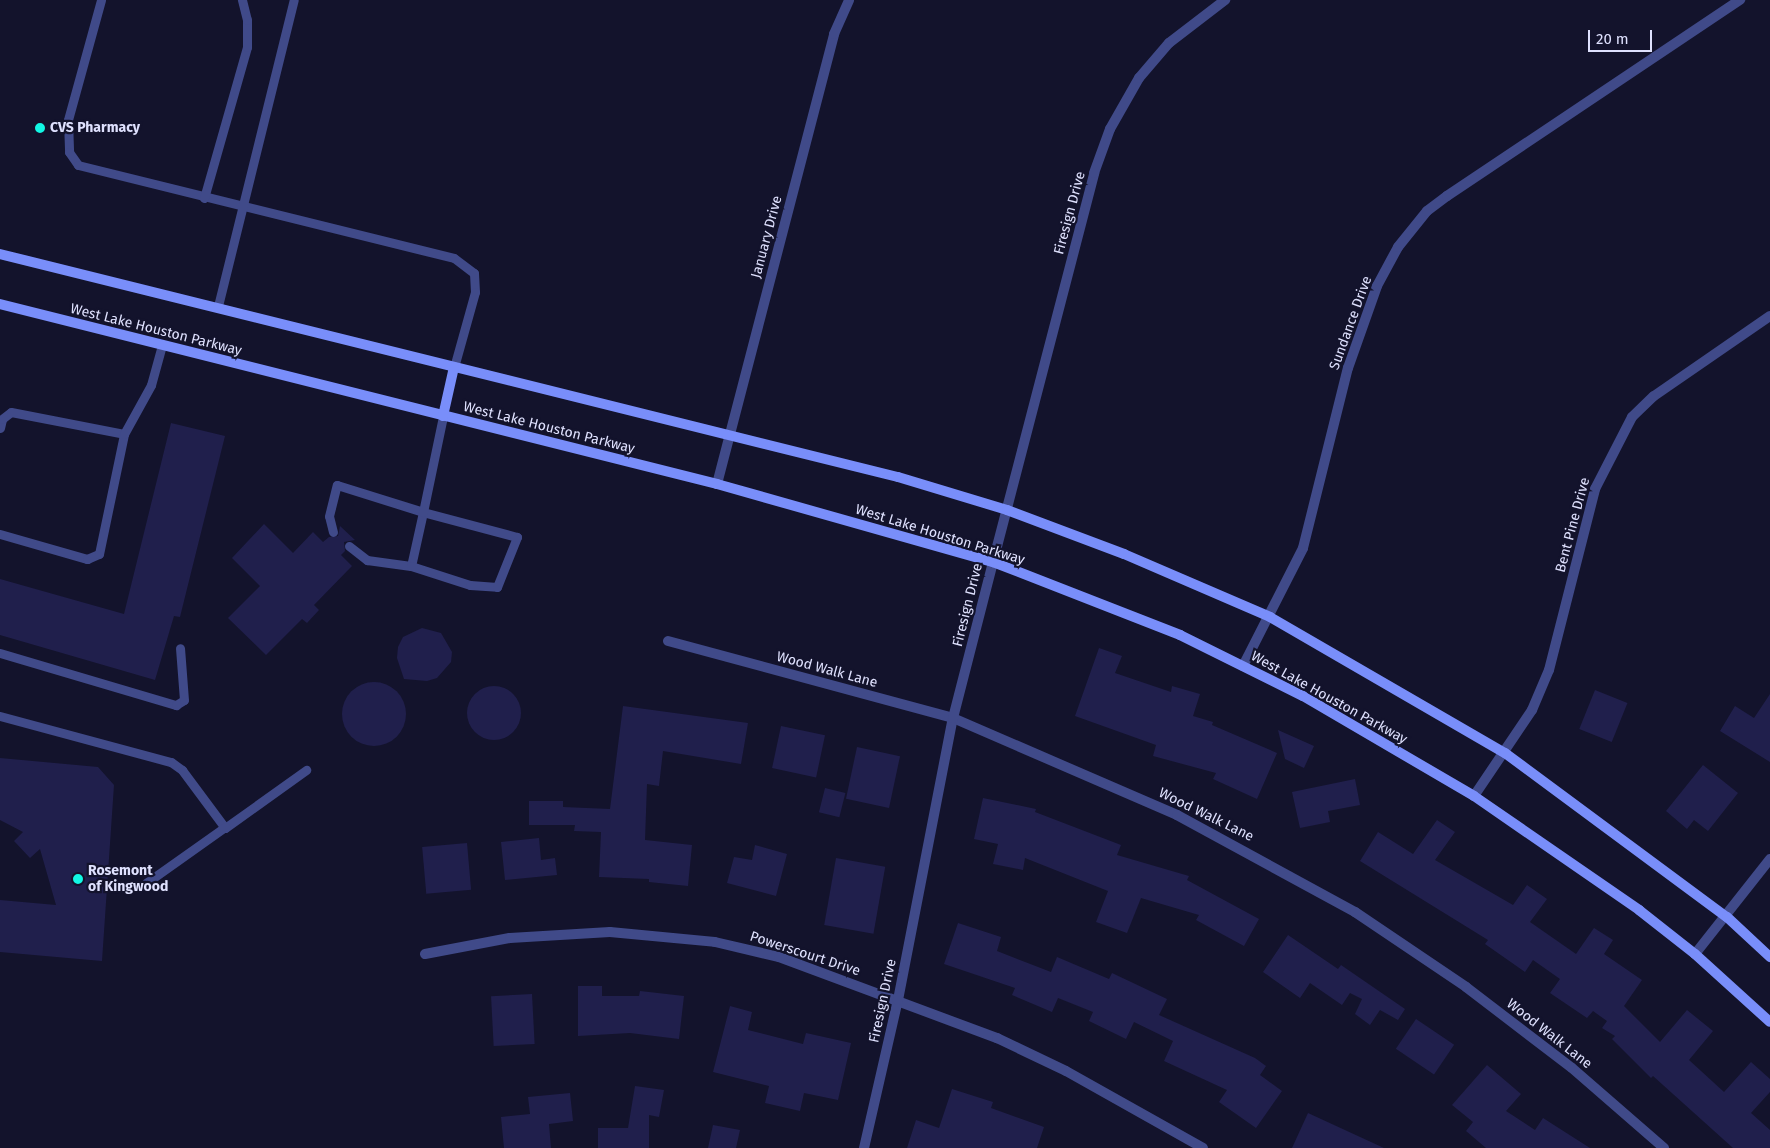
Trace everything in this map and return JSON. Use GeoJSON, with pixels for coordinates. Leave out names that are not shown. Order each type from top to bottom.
{"type":"FeatureCollection","features":[{"type":"Feature","properties":{"kind":"main road"},"geometry":{"type":"LineString","coordinates":[[0,254],[218,306],[454,367],[898,477],[1007,510],[1124,554],[1270,617],[1505,753],[1727,916],[1770,957]]}},
{"type":"Feature","properties":{"kind":"main road","name":"West Lake Houston Parkway"},"geometry":{"type":"LineString","coordinates":[[0,304],[716,484],[994,562],[1180,635],[1303,696],[1474,796],[1639,910],[1695,954],[1770,1022]]}},
{"type":"Feature","properties":{"kind":"main road"},"geometry":{"type":"LineString","coordinates":[[443,416],[454,367]]}},
{"type":"Feature","properties":{"kind":"street","name":"January Drive"},"geometry":{"type":"LineString","coordinates":[[716,484],[834,34],[848,0]]}},
{"type":"Feature","properties":{"kind":"street","name":"Firesign Drive"},"geometry":{"type":"LineString","coordinates":[[864,1148],[898,1000],[953,718],[1094,173],[1110,129],[1139,78],[1169,43],[1226,0]]}},
{"type":"Feature","properties":{"kind":"street","name":"Sundance Drive"},"geometry":{"type":"LineString","coordinates":[[1244,666],[1303,548],[1348,368],[1377,286],[1398,247],[1427,211],[1447,196],[1740,0]]}},
{"type":"Feature","properties":{"kind":"street","name":"Bent Pine Drive"},"geometry":{"type":"LineString","coordinates":[[1474,796],[1505,753],[1532,710],[1550,670],[1595,489],[1632,418],[1654,396],[1770,316]]}},
{"type":"Feature","properties":{"kind":"street","name":"Wood Walk Lane"},"geometry":{"type":"LineString","coordinates":[[668,641],[953,718],[1177,815],[1355,912],[1519,1027],[1572,1068],[1664,1148]]}},
{"type":"Feature","properties":{"kind":"street"},"geometry":{"type":"LineString","coordinates":[[1695,954],[1727,916],[1770,859]]}},
{"type":"Feature","properties":{"kind":"street","name":"Powerscourt Drive"},"geometry":{"type":"LineString","coordinates":[[425,954],[510,938],[575,933],[646,933],[715,942],[779,957],[996,1038],[1057,1067],[1203,1148]]}},
{"type":"Feature","properties":{"kind":"lane"},"geometry":{"type":"LineString","coordinates":[[101,0],[68,120],[69,152],[78,165],[240,207],[454,258],[474,273],[474,292],[454,367]]}},
{"type":"Feature","properties":{"kind":"lane"},"geometry":{"type":"LineString","coordinates":[[204,198],[247,47],[247,20],[242,0]]}},
{"type":"Feature","properties":{"kind":"lane"},"geometry":{"type":"LineString","coordinates":[[218,306],[240,207],[294,0]]}},
{"type":"Feature","properties":{"kind":"lane"},"geometry":{"type":"LineString","coordinates":[[0,534],[87,559],[99,554],[124,434],[151,385],[162,345]]}},
{"type":"Feature","properties":{"kind":"lane"},"geometry":{"type":"LineString","coordinates":[[0,428],[2,419],[11,412],[124,434]]}},
{"type":"Feature","properties":{"kind":"lane"},"geometry":{"type":"LineString","coordinates":[[411,566],[443,416]]}},
{"type":"Feature","properties":{"kind":"lane"},"geometry":{"type":"LineString","coordinates":[[333,532],[329,516],[337,485],[423,512],[516,537],[497,587],[470,585],[411,566],[367,560],[349,546]]}},
{"type":"Feature","properties":{"kind":"lane"},"geometry":{"type":"LineString","coordinates":[[0,653],[176,705],[184,700],[180,648]]}},
{"type":"Feature","properties":{"kind":"lane"},"geometry":{"type":"LineString","coordinates":[[0,716],[171,762],[182,770],[225,827]]}},
{"type":"Feature","properties":{"kind":"lane"},"geometry":{"type":"LineString","coordinates":[[146,883],[306,770]]}},
{"type":"Feature","properties":{"kind":"building"},"geometry":{"type":"Polygon","coordinates":[[[171,423],[225,436],[180,617],[174,616],[155,680],[0,635],[0,579],[124,614],[171,423]]]}},
{"type":"Feature","properties":{"kind":"building"},"geometry":{"type":"Polygon","coordinates":[[[264,524],[293,553],[313,532],[323,542],[329,537],[338,536],[340,526],[355,540],[344,542],[345,551],[341,555],[352,566],[314,605],[319,610],[307,623],[302,619],[266,655],[228,618],[260,586],[232,558],[264,524]]]}},
{"type":"Feature","properties":{"kind":"building"},"geometry":{"type":"Polygon","coordinates":[[[422,628],[441,633],[452,652],[451,662],[437,678],[427,681],[404,679],[397,658],[398,647],[403,637],[422,628]]]}},
{"type":"Feature","properties":{"kind":"building"},"geometry":{"type":"Polygon","coordinates":[[[1099,648],[1122,656],[1115,673],[1171,692],[1172,686],[1200,694],[1193,716],[1213,722],[1212,725],[1277,753],[1257,799],[1213,779],[1216,773],[1153,756],[1156,745],[1075,716],[1099,648]]]}},
{"type":"Feature","properties":{"kind":"building"},"geometry":{"type":"Polygon","coordinates":[[[368,682],[380,682],[397,691],[404,702],[406,714],[404,726],[397,737],[380,746],[368,746],[356,741],[347,732],[342,720],[342,708],[347,696],[356,687],[368,682]]]}},
{"type":"Feature","properties":{"kind":"building"},"geometry":{"type":"Polygon","coordinates":[[[494,686],[504,688],[513,694],[519,703],[521,713],[519,723],[513,732],[504,738],[494,740],[484,738],[475,732],[469,723],[467,713],[469,703],[475,694],[484,688],[494,686]]]}},
{"type":"Feature","properties":{"kind":"building"},"geometry":{"type":"Polygon","coordinates":[[[1595,690],[1627,703],[1612,742],[1579,729],[1595,690]]]}},
{"type":"Feature","properties":{"kind":"building"},"geometry":{"type":"Polygon","coordinates":[[[1770,694],[1770,762],[1720,731],[1735,706],[1754,718],[1770,694]]]}},
{"type":"Feature","properties":{"kind":"building"},"geometry":{"type":"Polygon","coordinates":[[[623,706],[748,723],[741,764],[663,751],[659,786],[647,784],[645,840],[692,845],[688,886],[649,882],[649,879],[599,877],[601,832],[574,831],[575,825],[529,825],[529,801],[563,801],[563,807],[610,809],[623,706]]]}},
{"type":"Feature","properties":{"kind":"building"},"geometry":{"type":"Polygon","coordinates":[[[781,726],[825,735],[816,777],[772,768],[781,726]]]}},
{"type":"Feature","properties":{"kind":"building"},"geometry":{"type":"Polygon","coordinates":[[[1278,730],[1314,746],[1304,768],[1285,759],[1278,730]]]}},
{"type":"Feature","properties":{"kind":"building"},"geometry":{"type":"Polygon","coordinates":[[[857,747],[900,756],[889,808],[846,799],[857,747]]]}},
{"type":"Feature","properties":{"kind":"building","name":"Rosemont of Kingwood"},"geometry":{"type":"Polygon","coordinates":[[[0,758],[98,767],[114,785],[102,961],[0,952],[0,900],[56,905],[40,849],[30,858],[14,841],[23,832],[0,820],[0,758]]]}},
{"type":"Feature","properties":{"kind":"building"},"geometry":{"type":"Polygon","coordinates":[[[1703,765],[1738,793],[1708,831],[1694,820],[1687,829],[1666,811],[1703,765]]]}},
{"type":"Feature","properties":{"kind":"building"},"geometry":{"type":"Polygon","coordinates":[[[1355,779],[1360,805],[1328,811],[1330,822],[1300,828],[1292,792],[1355,779]]]}},
{"type":"Feature","properties":{"kind":"building"},"geometry":{"type":"Polygon","coordinates":[[[825,788],[845,793],[839,817],[819,812],[825,788]]]}},
{"type":"Feature","properties":{"kind":"building"},"geometry":{"type":"Polygon","coordinates":[[[983,798],[1036,809],[1035,812],[1121,845],[1117,855],[1189,876],[1187,880],[1259,919],[1244,946],[1196,920],[1199,915],[1141,898],[1127,933],[1096,922],[1108,891],[1025,858],[1023,870],[993,864],[998,844],[974,839],[983,798]]]}},
{"type":"Feature","properties":{"kind":"building"},"geometry":{"type":"Polygon","coordinates":[[[1437,820],[1455,832],[1435,860],[1513,905],[1527,885],[1547,899],[1530,922],[1576,954],[1594,928],[1613,940],[1604,954],[1642,980],[1624,1006],[1660,1042],[1687,1010],[1713,1031],[1689,1060],[1724,1092],[1751,1062],[1770,1079],[1770,1092],[1751,1113],[1770,1130],[1770,1148],[1733,1148],[1653,1076],[1651,1078],[1612,1039],[1615,1036],[1602,1028],[1607,1021],[1593,1011],[1587,1018],[1550,993],[1560,979],[1533,960],[1525,972],[1485,944],[1488,940],[1360,861],[1378,832],[1413,854],[1437,820]]]}},
{"type":"Feature","properties":{"kind":"building"},"geometry":{"type":"Polygon","coordinates":[[[539,838],[541,860],[555,858],[557,875],[505,880],[501,842],[539,838]]]}},
{"type":"Feature","properties":{"kind":"building"},"geometry":{"type":"Polygon","coordinates":[[[467,843],[471,890],[426,894],[422,847],[467,843]]]}},
{"type":"Feature","properties":{"kind":"building"},"geometry":{"type":"Polygon","coordinates":[[[755,845],[787,854],[776,896],[727,883],[734,857],[752,860],[755,845]]]}},
{"type":"Feature","properties":{"kind":"building"},"geometry":{"type":"Polygon","coordinates":[[[836,858],[885,867],[873,934],[824,925],[836,858]]]}},
{"type":"Feature","properties":{"kind":"building"},"geometry":{"type":"Polygon","coordinates":[[[958,923],[1001,937],[997,951],[1051,972],[1057,957],[1109,979],[1112,973],[1167,999],[1159,1015],[1255,1058],[1266,1066],[1260,1075],[1282,1091],[1256,1128],[1219,1102],[1227,1090],[1164,1061],[1173,1041],[1134,1022],[1126,1039],[1089,1021],[1093,1012],[1058,998],[1052,1012],[1012,995],[1015,988],[944,964],[958,923]]]}},
{"type":"Feature","properties":{"kind":"building"},"geometry":{"type":"Polygon","coordinates":[[[1288,935],[1338,969],[1341,965],[1405,1009],[1398,1020],[1380,1010],[1370,1025],[1355,1014],[1362,999],[1350,993],[1342,1005],[1310,983],[1300,998],[1263,972],[1288,935]]]}},
{"type":"Feature","properties":{"kind":"building"},"geometry":{"type":"Polygon","coordinates":[[[578,986],[602,986],[602,996],[639,996],[640,991],[684,996],[679,1039],[630,1033],[578,1036],[578,986]]]}},
{"type":"Feature","properties":{"kind":"building"},"geometry":{"type":"Polygon","coordinates":[[[532,994],[535,1044],[494,1046],[491,996],[532,994]]]}},
{"type":"Feature","properties":{"kind":"building"},"geometry":{"type":"Polygon","coordinates":[[[730,1006],[752,1012],[748,1030],[803,1044],[806,1033],[851,1043],[838,1100],[804,1093],[800,1111],[765,1103],[769,1086],[713,1072],[730,1006]]]}},
{"type":"Feature","properties":{"kind":"building"},"geometry":{"type":"Polygon","coordinates":[[[1416,1019],[1454,1045],[1434,1075],[1396,1049],[1416,1019]]]}},
{"type":"Feature","properties":{"kind":"building"},"geometry":{"type":"Polygon","coordinates":[[[1487,1065],[1521,1094],[1506,1111],[1535,1130],[1543,1118],[1590,1148],[1486,1148],[1466,1131],[1473,1122],[1452,1105],[1487,1065]]]}},
{"type":"Feature","properties":{"kind":"building"},"geometry":{"type":"Polygon","coordinates":[[[635,1086],[664,1090],[659,1117],[649,1115],[649,1148],[598,1148],[598,1128],[628,1128],[635,1086]]]}},
{"type":"Feature","properties":{"kind":"building"},"geometry":{"type":"Polygon","coordinates":[[[952,1089],[993,1102],[991,1108],[1044,1127],[1037,1148],[907,1148],[916,1120],[939,1128],[952,1089]]]}},
{"type":"Feature","properties":{"kind":"building"},"geometry":{"type":"Polygon","coordinates":[[[570,1093],[573,1121],[549,1124],[551,1148],[504,1148],[501,1117],[530,1114],[528,1097],[570,1093]]]}},
{"type":"Feature","properties":{"kind":"building"},"geometry":{"type":"Polygon","coordinates":[[[1308,1113],[1384,1148],[1292,1148],[1308,1113]]]}},
{"type":"Feature","properties":{"kind":"building"},"geometry":{"type":"Polygon","coordinates":[[[713,1125],[740,1130],[736,1148],[708,1148],[713,1125]]]}},
{"type":"Feature","properties":{"kind":"place","name":"CVS Pharmacy"},"geometry":{"type":"Point","coordinates":[40,128]}},
{"type":"Feature","properties":{"kind":"place","name":"Rosemont of Kingwood"},"geometry":{"type":"Point","coordinates":[78,879]}}]}
